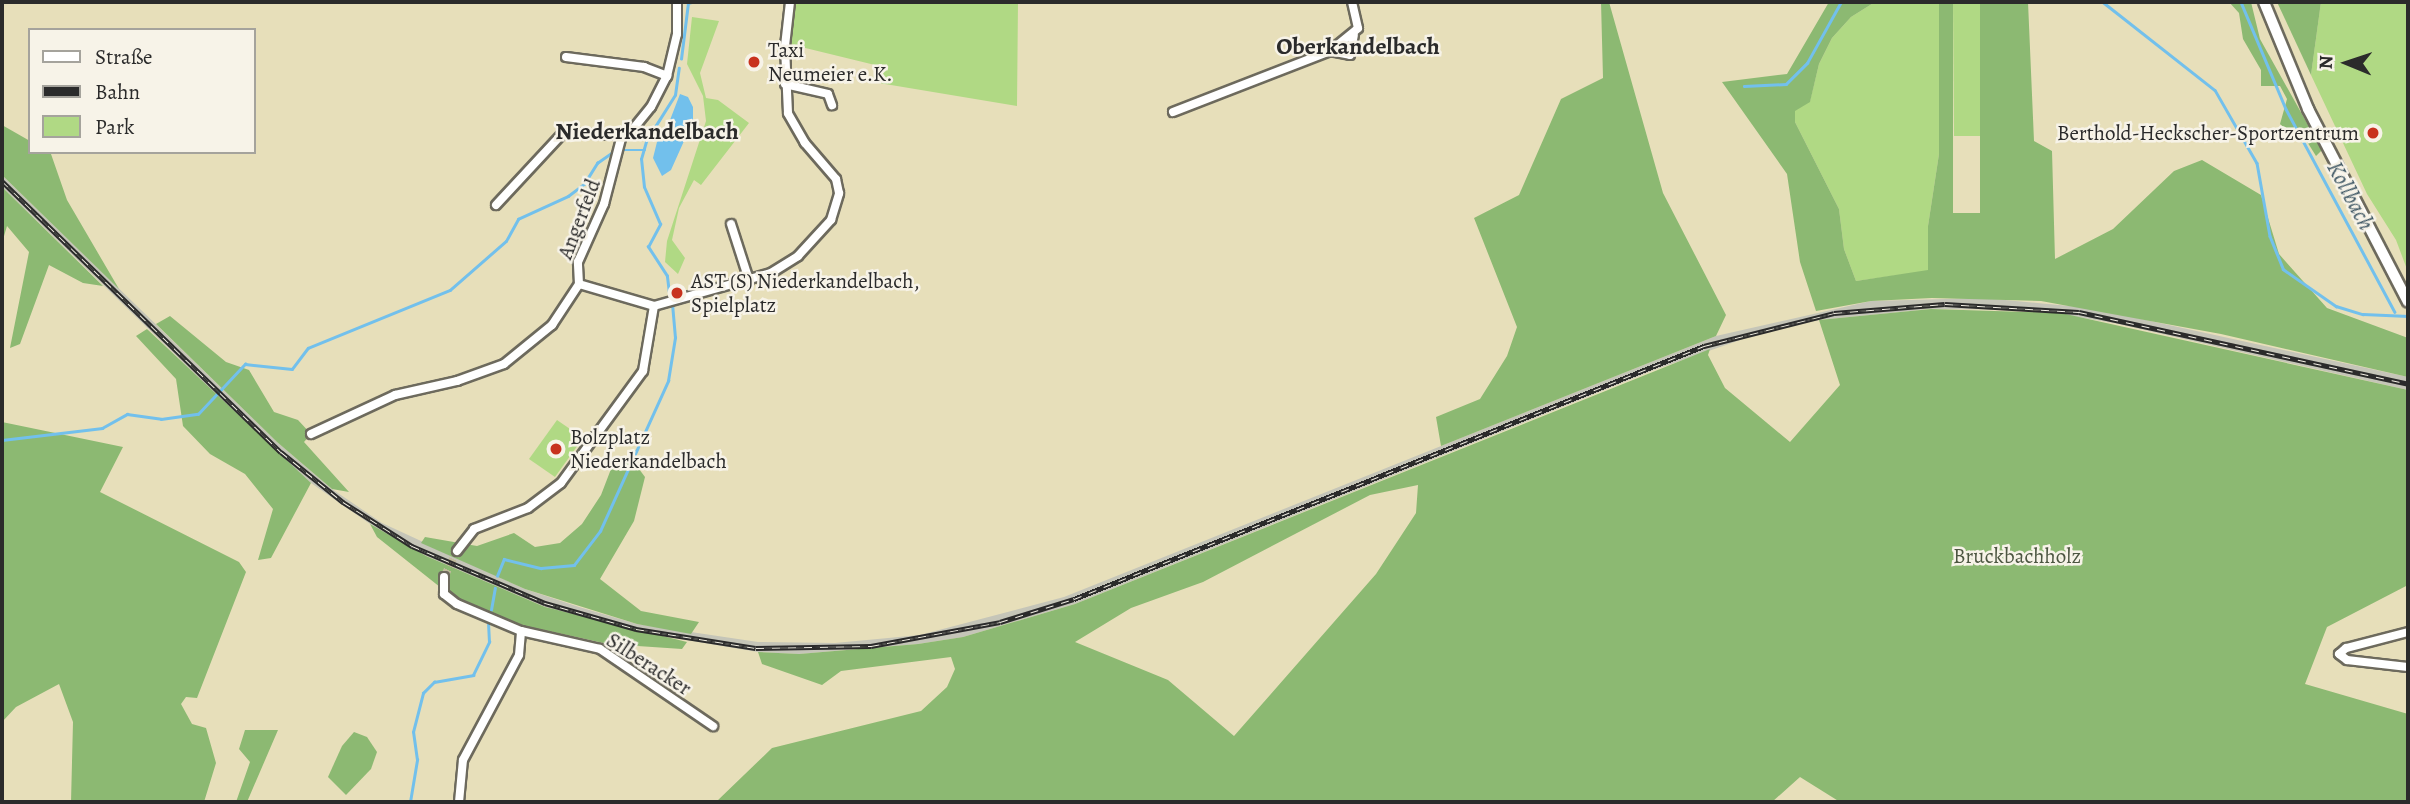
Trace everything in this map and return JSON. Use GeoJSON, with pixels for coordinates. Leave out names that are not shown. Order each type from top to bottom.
{"type":"FeatureCollection","features":[{"type":"Feature","properties":{"kind":"street"},"geometry":{"type":"LineString","coordinates":[[496,205],[563,133],[622,135],[633,129],[651,107],[667,76],[677,34],[677,2]]}},
{"type":"Feature","properties":{"kind":"street"},"geometry":{"type":"LineString","coordinates":[[579,284],[654,306],[749,280],[798,256],[838,208],[836,179],[794,128],[785,84],[790,2]]}},
{"type":"Feature","properties":{"kind":"street"},"geometry":{"type":"LineString","coordinates":[[1329,51],[1350,55],[1358,28],[1352,2]]}},
{"type":"Feature","properties":{"kind":"street"},"geometry":{"type":"LineString","coordinates":[[2264,2],[2308,109],[2408,302]]}},
{"type":"Feature","properties":{"kind":"street"},"geometry":{"type":"LineString","coordinates":[[1173,113],[1329,51],[1354,35]]}},
{"type":"Feature","properties":{"kind":"street"},"geometry":{"type":"LineString","coordinates":[[566,57],[645,66],[667,76]]}},
{"type":"Feature","properties":{"kind":"street"},"geometry":{"type":"LineString","coordinates":[[785,84],[828,94],[831,105]]}},
{"type":"Feature","properties":{"kind":"street","name":"Angerfeld"},"geometry":{"type":"LineString","coordinates":[[311,433],[395,395],[457,382],[504,363],[552,325],[579,284],[578,262],[604,204],[622,135]]}},
{"type":"Feature","properties":{"kind":"street"},"geometry":{"type":"LineString","coordinates":[[731,225],[749,280]]}},
{"type":"Feature","properties":{"kind":"street"},"geometry":{"type":"LineString","coordinates":[[457,551],[474,529],[528,508],[561,483],[639,379],[654,306]]}},
{"type":"Feature","properties":{"kind":"street","name":"Silberacker"},"geometry":{"type":"LineString","coordinates":[[444,577],[444,594],[520,631],[600,649],[713,726]]}},
{"type":"Feature","properties":{"kind":"street"},"geometry":{"type":"LineString","coordinates":[[459,802],[463,760],[519,655],[520,631]]}},
{"type":"Feature","properties":{"kind":"street"},"geometry":{"type":"LineString","coordinates":[[2408,632],[2346,648],[2339,654],[2347,660],[2408,667]]}},
{"type":"Feature","properties":{"kind":"shaded area"},"geometry":{"type":"Polygon","coordinates":[[[2,175],[277,442],[332,489],[382,523],[525,589],[579,607],[637,624],[758,642],[835,643],[920,635],[1064,597],[1716,336],[1871,301],[1984,298],[2091,308],[2408,377],[2408,390],[2114,323],[2034,310],[1931,309],[1819,320],[1769,330],[1654,370],[1075,604],[963,637],[918,644],[799,654],[758,652],[616,628],[545,607],[426,556],[383,533],[311,483],[265,442],[2,187],[2,175]]]}},
{"type":"Feature","properties":{"kind":"green space"},"geometry":{"type":"Polygon","coordinates":[[[795,2],[1018,2],[1017,106],[873,82],[875,65],[789,44],[795,2]]]}},
{"type":"Feature","properties":{"kind":"green space"},"geometry":{"type":"Polygon","coordinates":[[[1601,2],[1609,2],[1663,193],[1726,315],[1716,336],[1441,446],[1436,417],[1480,399],[1507,356],[1517,327],[1474,218],[1519,195],[1561,99],[1603,78],[1601,2]]]}},
{"type":"Feature","properties":{"kind":"green space"},"geometry":{"type":"Polygon","coordinates":[[[1829,2],[1875,2],[1851,17],[1832,38],[1819,64],[1810,102],[1795,111],[1795,122],[1839,209],[1844,249],[1856,281],[1928,270],[1928,226],[1939,154],[1939,2],[1953,2],[1953,213],[1980,213],[1980,2],[2028,2],[2034,141],[2052,151],[2055,259],[2113,229],[2174,171],[2202,160],[2261,195],[2279,254],[2327,308],[2408,338],[2408,377],[2221,334],[2041,301],[1932,298],[1871,301],[1816,311],[1800,262],[1787,174],[1722,82],[1787,74],[1829,2]]]}},
{"type":"Feature","properties":{"kind":"green space"},"geometry":{"type":"Polygon","coordinates":[[[1875,2],[1939,2],[1939,154],[1928,226],[1928,271],[1856,281],[1844,249],[1839,209],[1795,122],[1795,110],[1810,101],[1819,64],[1832,38],[1851,17],[1875,2]]]}},
{"type":"Feature","properties":{"kind":"green space"},"geometry":{"type":"Polygon","coordinates":[[[1953,2],[1980,2],[1981,136],[1954,136],[1953,2]]]}},
{"type":"Feature","properties":{"kind":"green space"},"geometry":{"type":"Polygon","coordinates":[[[2229,2],[2251,2],[2260,39],[2322,150],[2316,156],[2306,140],[2294,137],[2280,124],[2287,99],[2280,86],[2261,86],[2261,70],[2243,39],[2239,13],[2229,2]]]}},
{"type":"Feature","properties":{"kind":"green space"},"geometry":{"type":"Polygon","coordinates":[[[2277,2],[2321,2],[2311,75],[2277,2]]]}},
{"type":"Feature","properties":{"kind":"green space","name":"Berthold-Heckscher-Sportzentrum"},"geometry":{"type":"Polygon","coordinates":[[[2321,2],[2408,2],[2408,272],[2396,240],[2367,194],[2311,75],[2321,2]]]}},
{"type":"Feature","properties":{"kind":"green space","name":"Niederkandelbach"},"geometry":{"type":"Polygon","coordinates":[[[692,17],[719,21],[700,73],[706,98],[718,100],[749,123],[701,185],[694,180],[679,208],[672,240],[685,258],[678,274],[665,262],[667,241],[706,121],[703,96],[687,64],[692,17]]]}},
{"type":"Feature","properties":{"kind":"green space"},"geometry":{"type":"Polygon","coordinates":[[[2,125],[28,140],[28,154],[51,154],[67,200],[119,289],[2,175],[2,125]]]}},
{"type":"Feature","properties":{"kind":"green space"},"geometry":{"type":"Polygon","coordinates":[[[2,187],[103,286],[83,283],[49,265],[20,344],[10,348],[29,252],[7,226],[2,243],[2,187]]]}},
{"type":"Feature","properties":{"kind":"green space","name":"Bruckbachholz"},"geometry":{"type":"Polygon","coordinates":[[[1931,309],[2061,313],[2408,390],[2408,585],[2327,627],[2305,684],[2408,714],[2408,802],[1840,802],[1800,777],[1772,802],[716,802],[772,748],[921,711],[947,687],[955,669],[951,657],[841,671],[822,685],[762,664],[758,652],[799,654],[918,644],[963,637],[1075,604],[1710,349],[1708,355],[1725,388],[1790,442],[1840,385],[1819,320],[1931,309]],[[1418,485],[1370,495],[1203,582],[1131,608],[1075,642],[1168,680],[1234,736],[1376,574],[1416,513],[1418,485]]]}},
{"type":"Feature","properties":{"kind":"green space"},"geometry":{"type":"Polygon","coordinates":[[[170,316],[226,362],[249,370],[274,412],[298,420],[311,434],[304,442],[349,492],[332,489],[277,442],[156,324],[170,316]]]}},
{"type":"Feature","properties":{"kind":"green space"},"geometry":{"type":"Polygon","coordinates":[[[147,329],[311,483],[271,558],[258,560],[273,509],[245,474],[210,454],[183,426],[176,379],[136,336],[147,329]]]}},
{"type":"Feature","properties":{"kind":"green space","name":"Bolzplatz Niederkandelbach"},"geometry":{"type":"Polygon","coordinates":[[[557,420],[583,438],[555,477],[529,459],[557,420]]]}},
{"type":"Feature","properties":{"kind":"green space"},"geometry":{"type":"Polygon","coordinates":[[[2,422],[123,447],[100,492],[239,562],[246,572],[197,698],[186,697],[181,704],[192,724],[206,728],[216,763],[204,802],[71,802],[73,722],[59,684],[16,707],[2,722],[2,422]]]}},
{"type":"Feature","properties":{"kind":"green space"},"geometry":{"type":"Polygon","coordinates":[[[616,456],[630,457],[645,477],[634,521],[600,579],[641,611],[699,622],[691,634],[637,624],[525,589],[421,543],[425,537],[477,546],[514,533],[535,547],[560,543],[582,524],[601,495],[616,456]]]}},
{"type":"Feature","properties":{"kind":"green space"},"geometry":{"type":"Polygon","coordinates":[[[370,524],[426,556],[545,607],[687,642],[682,649],[608,644],[503,621],[450,595],[377,537],[370,524]]]}},
{"type":"Feature","properties":{"kind":"green space"},"geometry":{"type":"Polygon","coordinates":[[[245,730],[278,730],[247,802],[236,802],[250,762],[239,749],[245,730]]]}},
{"type":"Feature","properties":{"kind":"green space"},"geometry":{"type":"Polygon","coordinates":[[[354,732],[367,737],[377,752],[371,769],[346,795],[328,777],[342,746],[354,732]]]}},
{"type":"Feature","properties":{"kind":"water"},"geometry":{"type":"Polygon","coordinates":[[[680,94],[688,97],[693,107],[693,121],[671,170],[662,176],[653,158],[657,142],[665,133],[680,94]]]}},
{"type":"Feature","properties":{"kind":"waterway"},"geometry":{"type":"LineString","coordinates":[[681,59],[688,3],[692,2]]}},
{"type":"Feature","properties":{"kind":"waterway"},"geometry":{"type":"LineString","coordinates":[[701,2],[720,2]]}},
{"type":"Feature","properties":{"kind":"waterway"},"geometry":{"type":"LineString","coordinates":[[1744,86],[1786,84],[1807,63],[1841,2]]}},
{"type":"Feature","properties":{"kind":"waterway"},"geometry":{"type":"LineString","coordinates":[[2103,2],[2215,90],[2257,163],[2270,236],[2283,269],[2336,306],[2363,314],[2408,316]]}},
{"type":"Feature","properties":{"kind":"waterway","name":"Kollbach"},"geometry":{"type":"LineString","coordinates":[[2241,2],[2286,109],[2395,312]]}},
{"type":"Feature","properties":{"kind":"waterway"},"geometry":{"type":"LineString","coordinates":[[669,293],[667,276],[648,247],[660,224],[644,187],[641,159],[646,141],[675,95],[679,68]]}},
{"type":"Feature","properties":{"kind":"waterway"},"geometry":{"type":"LineString","coordinates":[[621,150],[645,150]]}},
{"type":"Feature","properties":{"kind":"waterway"},"geometry":{"type":"LineString","coordinates":[[2,440],[102,428],[127,414],[161,419],[198,414],[245,364],[292,369],[308,348],[450,290],[506,241],[518,219],[568,196],[584,184],[597,163],[614,151]]}},
{"type":"Feature","properties":{"kind":"waterway"},"geometry":{"type":"LineString","coordinates":[[497,576],[504,559],[541,568],[574,565],[600,531],[668,381],[675,338],[672,304]]}},
{"type":"Feature","properties":{"kind":"waterway"},"geometry":{"type":"LineString","coordinates":[[491,610],[495,588]]}},
{"type":"Feature","properties":{"kind":"waterway"},"geometry":{"type":"LineString","coordinates":[[410,802],[417,760],[413,732],[423,693],[434,682],[473,675],[489,642],[488,625]]}},
{"type":"Feature","properties":{"kind":"tunnel"},"geometry":{"type":"LineString","coordinates":[[444,577],[457,551]]}},
{"type":"Feature","properties":{"kind":"railway"},"geometry":{"type":"LineString","coordinates":[[2,181],[281,452],[343,502],[412,546],[545,603],[636,629],[756,648],[871,646],[1000,622],[1074,599],[1704,346],[1834,313],[1945,304],[2079,312],[2408,384]]}},
{"type":"Feature","properties":{"kind":"place","name":"Taxi Neumeier e.K."},"geometry":{"type":"Point","coordinates":[754,62]}},
{"type":"Feature","properties":{"kind":"place","name":"Berthold-Heckscher-Sportzentrum"},"geometry":{"type":"Point","coordinates":[2373,133]}},
{"type":"Feature","properties":{"kind":"place","name":"AST (S) Niederkandelbach, Spielplatz"},"geometry":{"type":"Point","coordinates":[677,293]}},
{"type":"Feature","properties":{"kind":"place","name":"Bolzplatz Niederkandelbach"},"geometry":{"type":"Point","coordinates":[556,449]}},
{"type":"Feature","properties":{"kind":"district","name":"Oberkandelbach"},"geometry":{"type":"Point","coordinates":[1358,47]}},
{"type":"Feature","properties":{"kind":"district","name":"Niederkandelbach"},"geometry":{"type":"Point","coordinates":[647,132]}}]}
